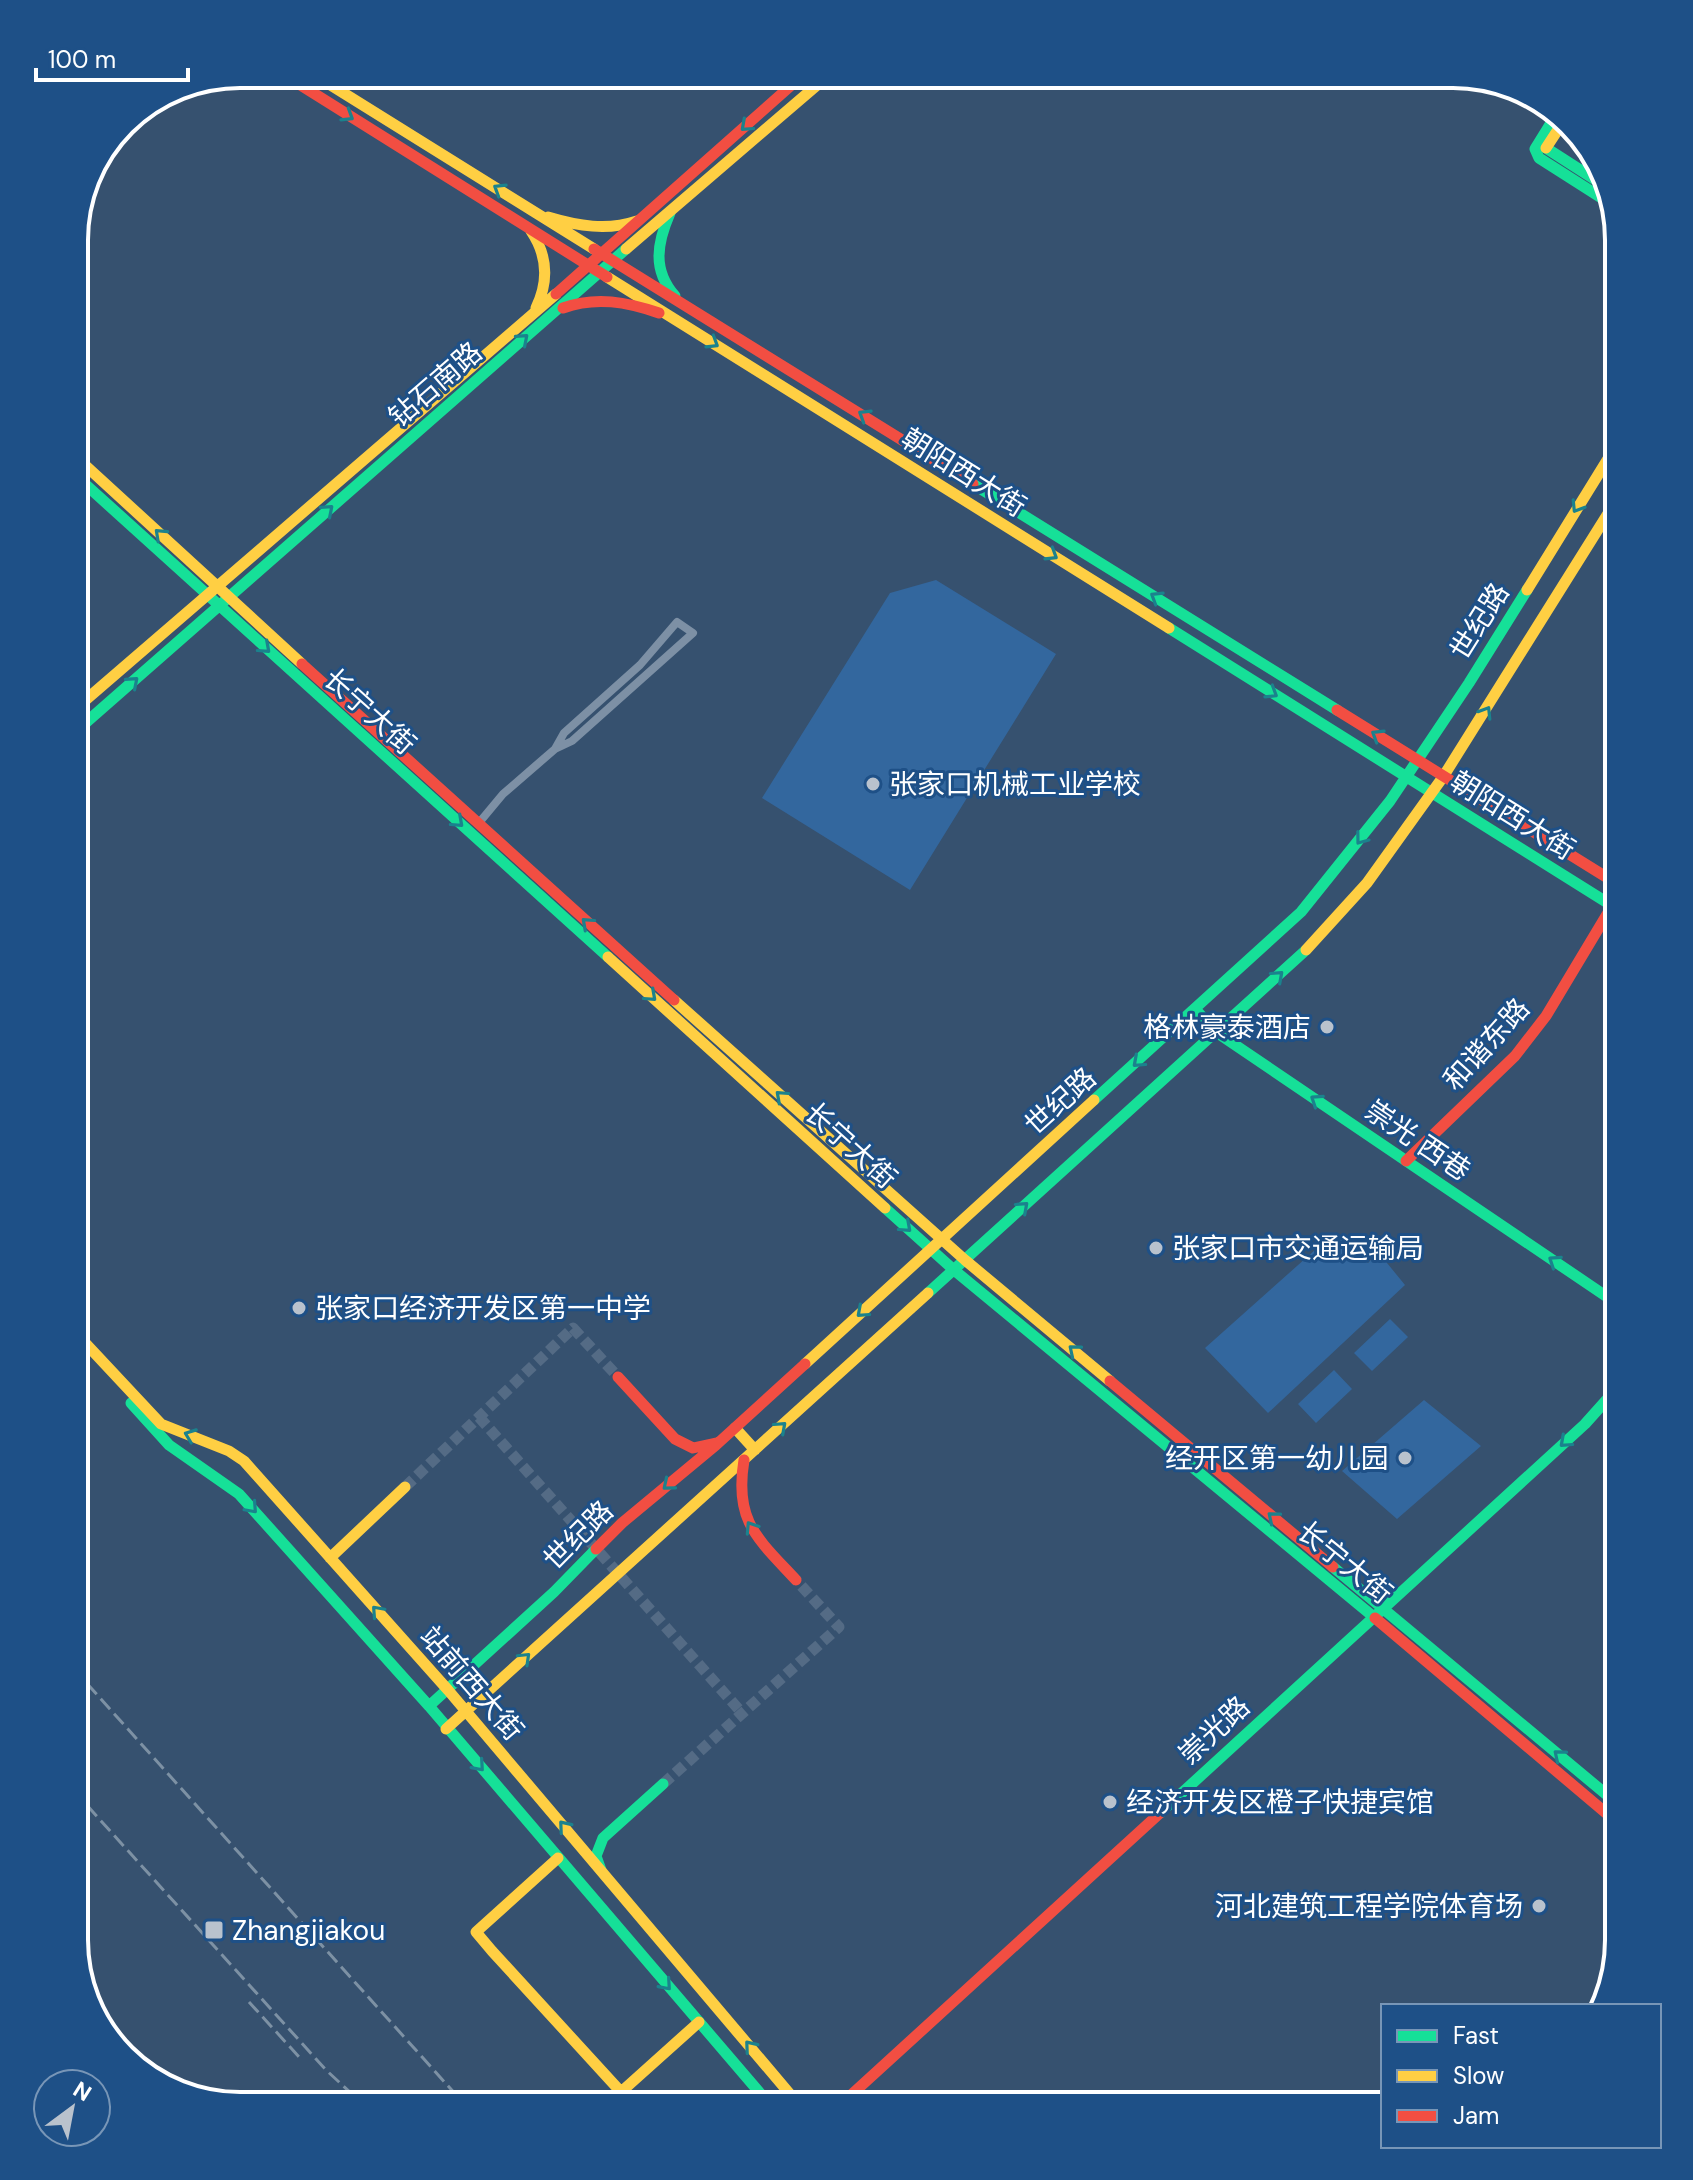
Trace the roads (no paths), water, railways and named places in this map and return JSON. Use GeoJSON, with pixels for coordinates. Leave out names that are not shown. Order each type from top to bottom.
{"type":"FeatureCollection","features":[{"type":"Feature","properties":{"kind":"main road","name":"朝阳西大街"},"geometry":{"type":"LineString","coordinates":[[305,88],[1605,902]]}},
{"type":"Feature","properties":{"kind":"main road","name":"朝阳西大街"},"geometry":{"type":"LineString","coordinates":[[336,88],[1605,876]]}},
{"type":"Feature","properties":{"kind":"main road","name":"钻石南路"},"geometry":{"type":"LineString","coordinates":[[88,721],[552,313],[645,217],[788,88]]}},
{"type":"Feature","properties":{"kind":"main road","name":"钻石南路"},"geometry":{"type":"LineString","coordinates":[[608,256],[672,209],[814,88]]}},
{"type":"Feature","properties":{"kind":"main road"},"geometry":{"type":"LineString","coordinates":[[1552,124],[1539,158],[1598,196]]}},
{"type":"Feature","properties":{"kind":"main road"},"geometry":{"type":"LineString","coordinates":[[1541,148],[1557,129]]}},
{"type":"Feature","properties":{"kind":"main road"},"geometry":{"type":"LineString","coordinates":[[1541,148],[1591,178]]}},
{"type":"Feature","properties":{"kind":"main road"},"geometry":{"type":"LineString","coordinates":[[672,209],[659,240],[659,273],[666,287],[682,302]]}},
{"type":"Feature","properties":{"kind":"main road"},"geometry":{"type":"LineString","coordinates":[[540,214],[567,223],[602,228],[627,225],[645,217]]}},
{"type":"Feature","properties":{"kind":"main road"},"geometry":{"type":"LineString","coordinates":[[528,228],[539,242],[546,263],[542,295],[531,316]]}},
{"type":"Feature","properties":{"kind":"main road","name":"钻石南路"},"geometry":{"type":"LineString","coordinates":[[88,698],[531,316],[594,269]]}},
{"type":"Feature","properties":{"kind":"main road"},"geometry":{"type":"LineString","coordinates":[[552,313],[579,301],[592,300],[631,304],[673,318]]}},
{"type":"Feature","properties":{"kind":"main road","name":"世纪路"},"geometry":{"type":"LineString","coordinates":[[429,1706],[549,1596],[622,1523],[735,1428],[1301,912],[1419,762],[1605,463]]}},
{"type":"Feature","properties":{"kind":"main road","name":"长宁大街"},"geometry":{"type":"LineString","coordinates":[[88,469],[212,590],[218,606],[954,1270],[1605,1794]]}},
{"type":"Feature","properties":{"kind":"main road","name":"长宁大街"},"geometry":{"type":"LineString","coordinates":[[88,486],[212,590],[228,598],[965,1260],[1378,1612],[1605,1812]]}},
{"type":"Feature","properties":{"kind":"main road","name":"世纪路"},"geometry":{"type":"LineString","coordinates":[[446,1729],[1319,937],[1367,883],[1443,777],[1605,519]]}},
{"type":"Feature","properties":{"kind":"main road","name":"和谐东路"},"geometry":{"type":"LineString","coordinates":[[1406,1161],[1515,1056],[1546,1016],[1605,924]]}},
{"type":"Feature","properties":{"kind":"main road","name":"崇光 西巷"},"geometry":{"type":"LineString","coordinates":[[1196,1010],[1216,1032],[1605,1296]]}},
{"type":"Feature","properties":{"kind":"main road","name":"站前西大街"},"geometry":{"type":"LineString","coordinates":[[88,1348],[161,1438],[239,1494],[429,1706],[759,2092]]}},
{"type":"Feature","properties":{"kind":"main road","name":"站前西大街"},"geometry":{"type":"LineString","coordinates":[[88,1354],[130,1398],[161,1424],[229,1451],[244,1461],[448,1690],[788,2092]]}},
{"type":"Feature","properties":{"kind":"main road"},"geometry":{"type":"LineString","coordinates":[[618,1377],[675,1439],[693,1448],[701,1448],[723,1438]]}},
{"type":"Feature","properties":{"kind":"main road","name":"崇光路"},"geometry":{"type":"LineString","coordinates":[[855,2092],[1036,1930],[1585,1424],[1605,1402]]}},
{"type":"Feature","properties":{"kind":"main road"},"geometry":{"type":"LineString","coordinates":[[735,1428],[755,1450]]}},
{"type":"Feature","properties":{"kind":"main road"},"geometry":{"type":"LineString","coordinates":[[744,1460],[738,1496],[743,1514],[754,1533],[796,1580]]}},
{"type":"Feature","properties":{"kind":"main road"},"geometry":{"type":"LineString","coordinates":[[330,1558],[405,1487]]}},
{"type":"Feature","properties":{"kind":"main road"},"geometry":{"type":"LineString","coordinates":[[549,1596],[568,1617]]}},
{"type":"Feature","properties":{"kind":"main road"},"geometry":{"type":"LineString","coordinates":[[601,1870],[596,1856],[603,1838],[663,1784]]}},
{"type":"Feature","properties":{"kind":"main road"},"geometry":{"type":"LineString","coordinates":[[558,1858],[476,1932],[492,1951],[621,2092],[699,2022]]}},
{"type":"Feature","properties":{"kind":"main road"},"geometry":{"type":"LineString","coordinates":[[639,1954],[658,1937]]}},
{"type":"Feature","properties":{"kind":"street"},"geometry":{"type":"LineString","coordinates":[[478,824],[503,794],[555,749],[572,741],[693,633],[677,622],[640,665],[564,733],[555,749]]}},
{"type":"Feature","properties":{"kind":"tunnel"},"geometry":{"type":"LineString","coordinates":[[405,1487],[573,1328],[618,1377]]}},
{"type":"Feature","properties":{"kind":"tunnel"},"geometry":{"type":"LineString","coordinates":[[479,1417],[742,1713]]}},
{"type":"Feature","properties":{"kind":"tunnel"},"geometry":{"type":"LineString","coordinates":[[663,1784],[839,1627],[796,1580]]}},
{"type":"Feature","properties":{"kind":"railway"},"geometry":{"type":"LineString","coordinates":[[88,1685],[453,2092]]}},
{"type":"Feature","properties":{"kind":"railway"},"geometry":{"type":"LineString","coordinates":[[88,1806],[326,2070],[350,2092]]}},
{"type":"Feature","properties":{"kind":"railway"},"geometry":{"type":"LineString","coordinates":[[249,2002],[300,2058]]}},
{"type":"Feature","properties":{"kind":"place","name":"张家口机械工业学校"},"geometry":{"type":"Point","coordinates":[873,784]}},
{"type":"Feature","properties":{"kind":"place","name":"格林豪泰酒店"},"geometry":{"type":"Point","coordinates":[1327,1027]}},
{"type":"Feature","properties":{"kind":"place","name":"张家口市交通运输局"},"geometry":{"type":"Point","coordinates":[1156,1248]}},
{"type":"Feature","properties":{"kind":"place","name":"张家口经济开发区第一中学"},"geometry":{"type":"Point","coordinates":[299,1308]}},
{"type":"Feature","properties":{"kind":"place","name":"经开区第一幼儿园"},"geometry":{"type":"Point","coordinates":[1405,1458]}},
{"type":"Feature","properties":{"kind":"place","name":"经济开发区橙子快捷宾馆"},"geometry":{"type":"Point","coordinates":[1110,1802]}},
{"type":"Feature","properties":{"kind":"place","name":"河北建筑工程学院体育场"},"geometry":{"type":"Point","coordinates":[1539,1906]}},
{"type":"Feature","properties":{"kind":"place","name":"Zhangjiakou"},"geometry":{"type":"Point","coordinates":[214,1930]}}]}
